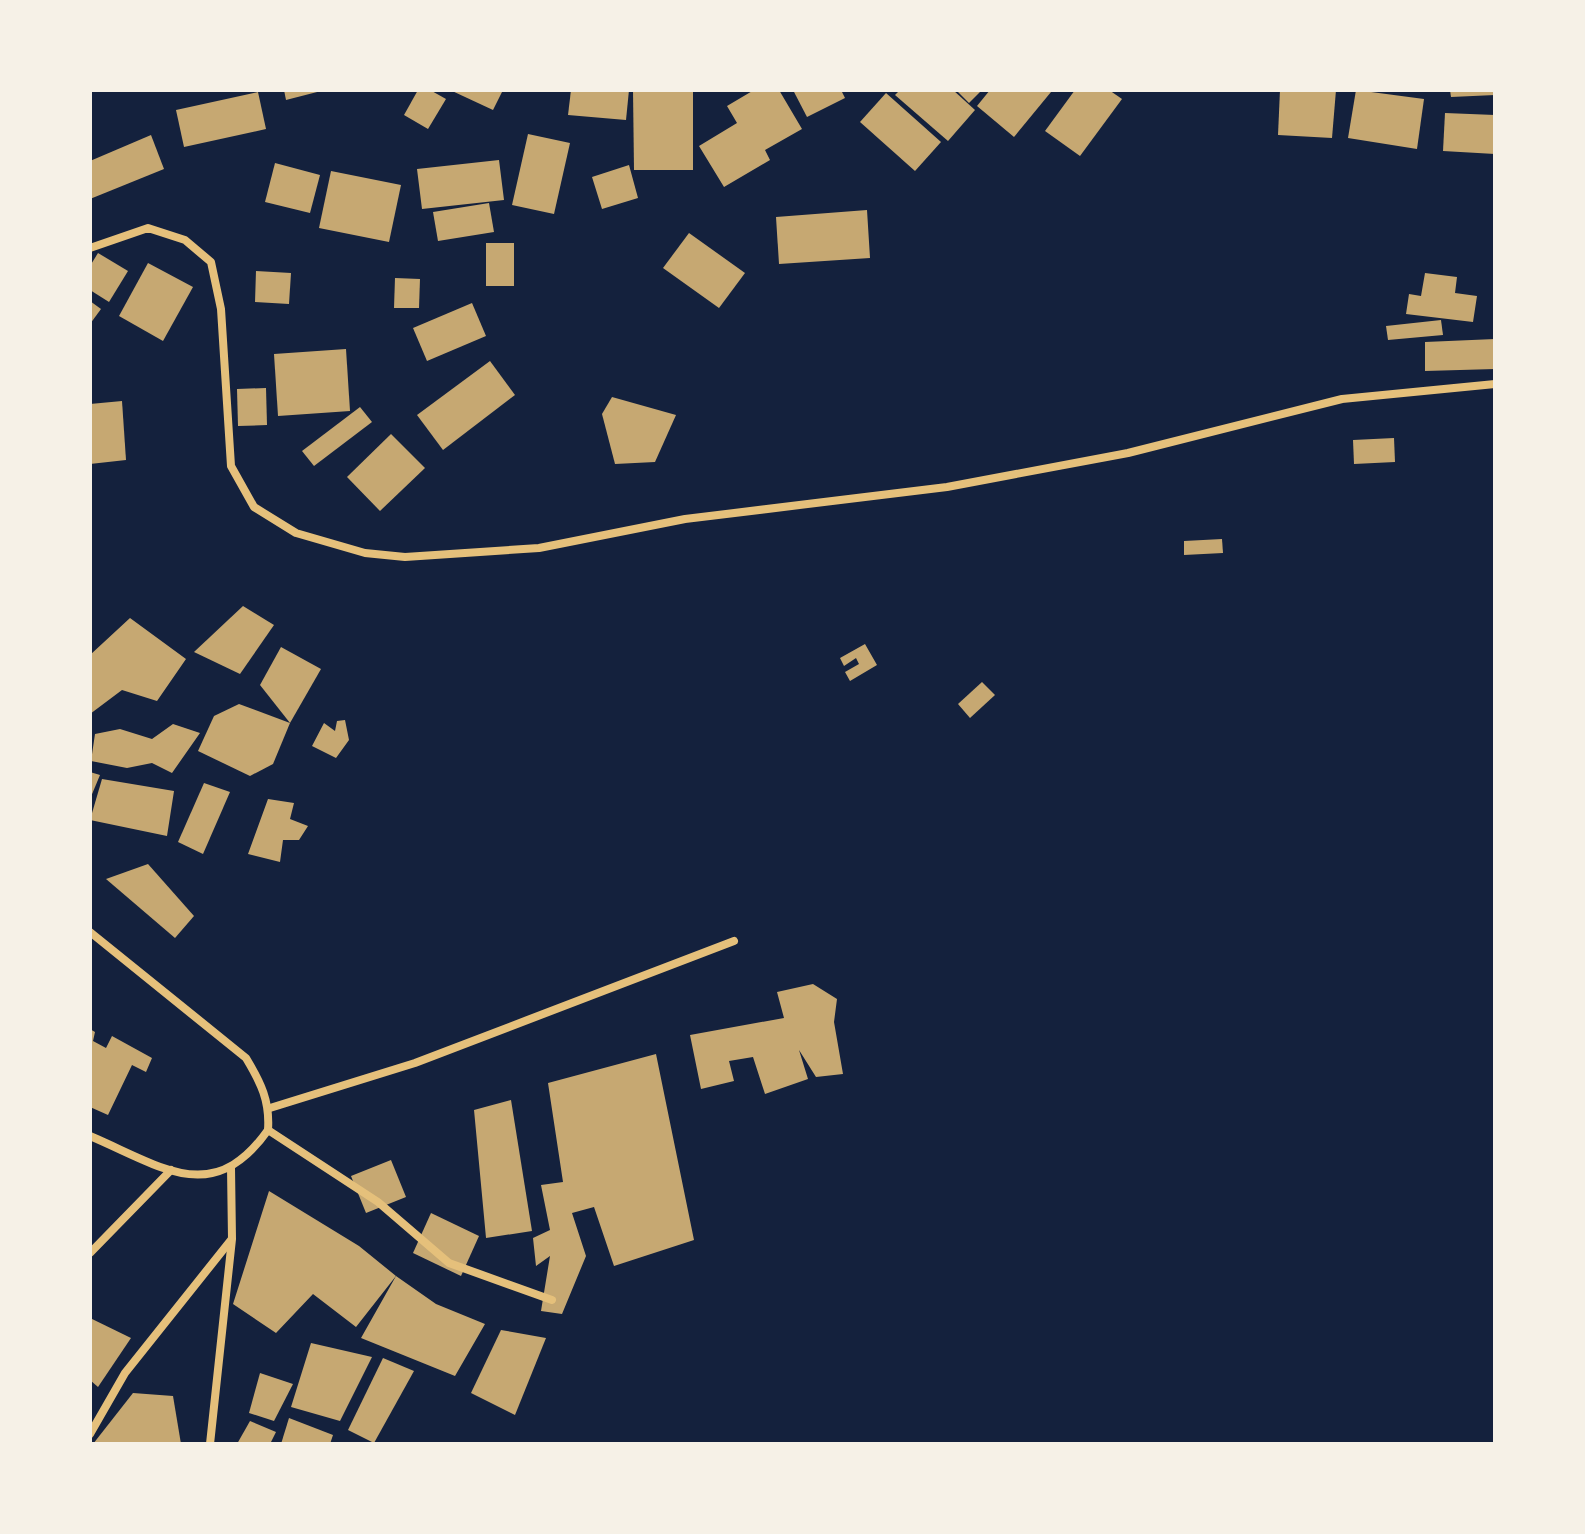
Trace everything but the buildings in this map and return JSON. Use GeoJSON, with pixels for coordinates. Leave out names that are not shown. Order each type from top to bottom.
{"type":"FeatureCollection","features":[{"type":"Feature","properties":{"kind":"street"},"geometry":{"type":"LineString","coordinates":[[90,248],[148,228],[185,240],[211,262],[221,309],[231,466],[254,507],[296,533],[365,553],[405,557],[539,548],[685,519],[947,487],[1128,453],[1342,399],[1495,384]]}},
{"type":"Feature","properties":{"kind":"street"},"geometry":{"type":"LineString","coordinates":[[90,932],[246,1058],[270,1108],[268,1130],[253,1151],[231,1168],[211,1176],[171,1170],[90,1136]]}},
{"type":"Feature","properties":{"kind":"street"},"geometry":{"type":"LineString","coordinates":[[270,1108],[415,1063],[734,941]]}},
{"type":"Feature","properties":{"kind":"street"},"geometry":{"type":"LineString","coordinates":[[268,1130],[378,1202],[449,1263],[552,1300]]}},
{"type":"Feature","properties":{"kind":"street"},"geometry":{"type":"LineString","coordinates":[[210,1444],[232,1239],[231,1168]]}},
{"type":"Feature","properties":{"kind":"street"},"geometry":{"type":"LineString","coordinates":[[90,1253],[171,1170]]}},
{"type":"Feature","properties":{"kind":"street"},"geometry":{"type":"LineString","coordinates":[[90,1434],[125,1373],[232,1239]]}}]}
